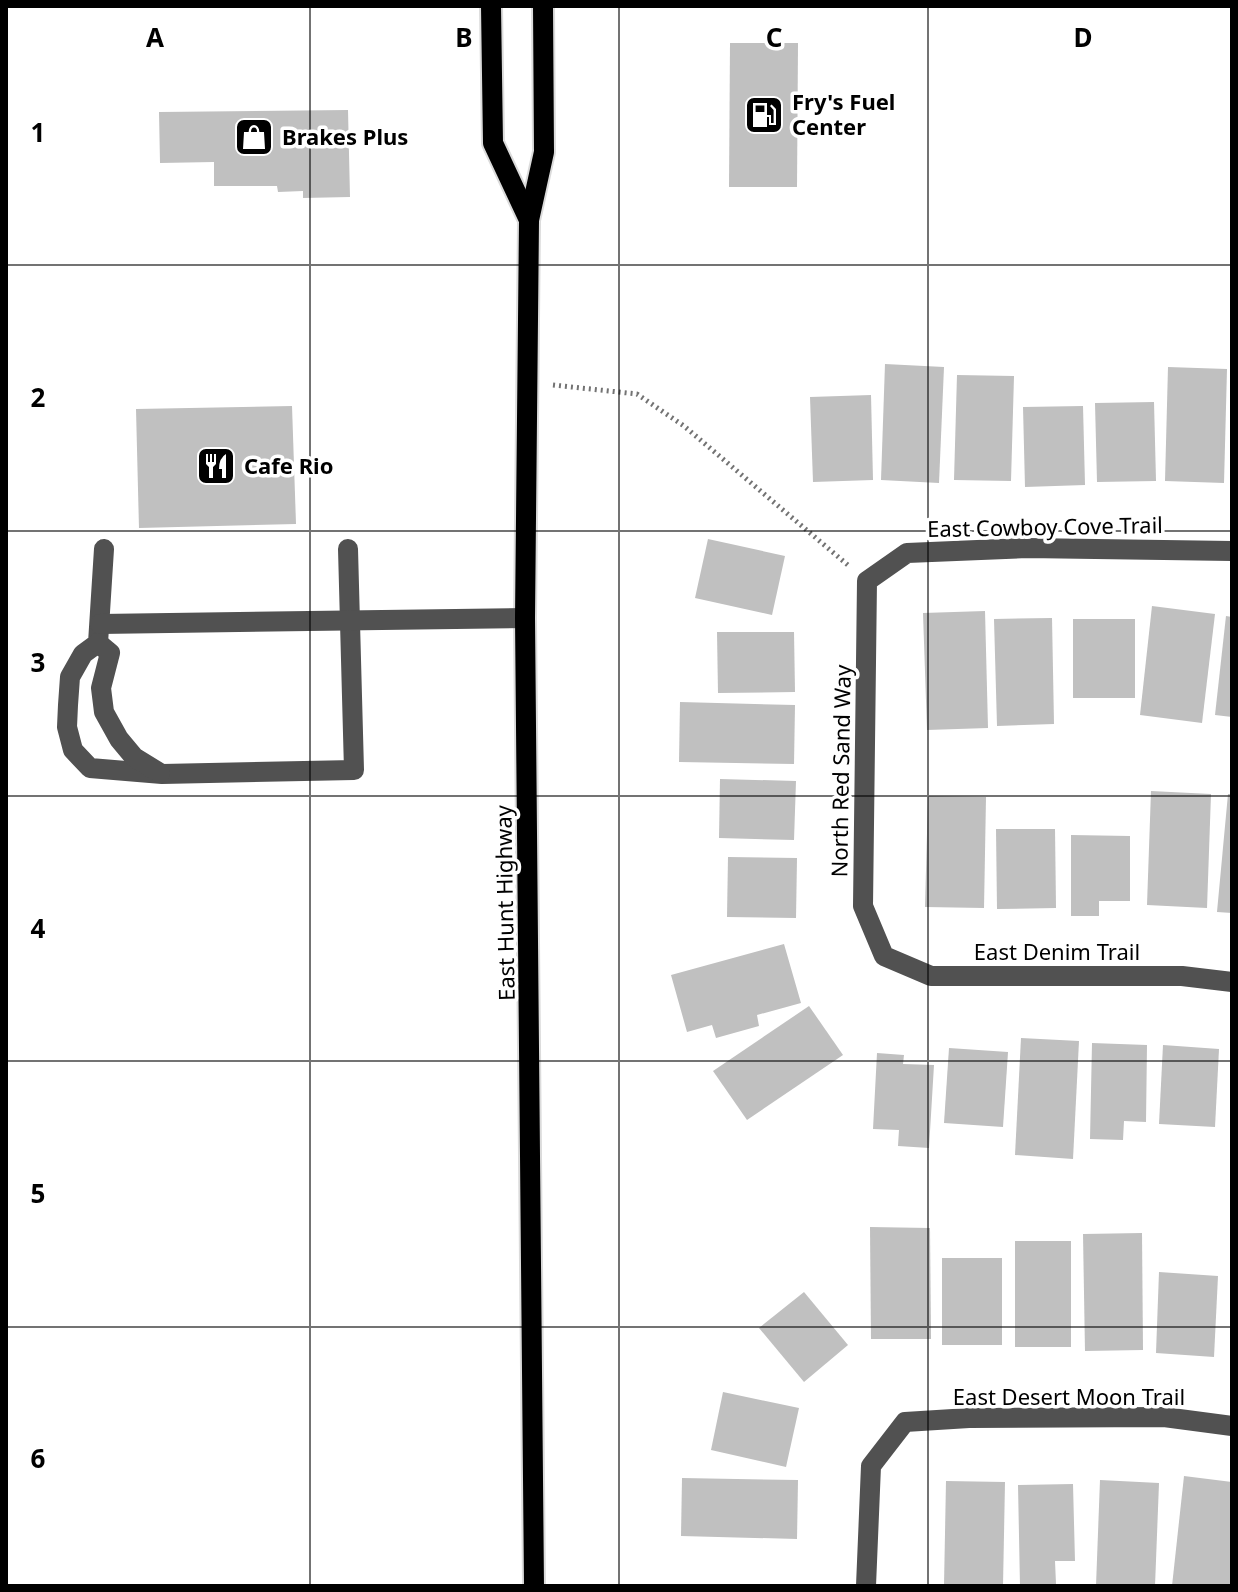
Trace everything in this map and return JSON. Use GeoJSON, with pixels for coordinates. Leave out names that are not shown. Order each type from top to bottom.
{"type":"FeatureCollection","features":[{"type":"Feature","properties":{"kind":"main road","name":"East Hunt Highway"},"geometry":{"type":"LineString","coordinates":[[491,6],[493,143],[529,220]]}},
{"type":"Feature","properties":{"kind":"main road","name":"East Hunt Highway"},"geometry":{"type":"LineString","coordinates":[[534,1586],[525,618],[529,220],[544,152],[543,6]]}},
{"type":"Feature","properties":{"kind":"street","name":"East Cowboy Cove Trail"},"geometry":{"type":"LineString","coordinates":[[867,581],[907,553],[1027,548],[1232,551]]}},
{"type":"Feature","properties":{"kind":"street"},"geometry":{"type":"LineString","coordinates":[[104,549],[99,633],[110,653],[101,688],[104,712],[119,739],[134,757],[162,774]]}},
{"type":"Feature","properties":{"kind":"street"},"geometry":{"type":"LineString","coordinates":[[348,549],[350,621],[354,770],[115,772],[90,768],[73,750],[67,727],[70,677],[99,633],[350,621],[525,618]]}},
{"type":"Feature","properties":{"kind":"street","name":"North Red Sand Way"},"geometry":{"type":"LineString","coordinates":[[867,581],[863,906],[884,956]]}},
{"type":"Feature","properties":{"kind":"street","name":"East Denim Trail"},"geometry":{"type":"LineString","coordinates":[[884,956],[931,976],[1182,976],[1232,982]]}},
{"type":"Feature","properties":{"kind":"street","name":"East Desert Moon Trail"},"geometry":{"type":"LineString","coordinates":[[866,1586],[871,1466],[905,1422],[969,1418],[1164,1417],[1232,1426]]}},
{"type":"Feature","properties":{"kind":"path"},"geometry":{"type":"LineString","coordinates":[[528,383],[637,394],[684,426],[867,581]]}},
{"type":"Feature","properties":{"kind":"building","name":"Fry's Fuel Center"},"geometry":{"type":"Polygon","coordinates":[[[730,43],[798,43],[797,187],[729,187],[730,43]]]}},
{"type":"Feature","properties":{"kind":"building","name":"Brakes Plus"},"geometry":{"type":"Polygon","coordinates":[[[348,110],[350,197],[303,198],[303,191],[278,192],[277,186],[214,186],[214,162],[160,163],[159,112],[348,110]]]}},
{"type":"Feature","properties":{"kind":"building"},"geometry":{"type":"Polygon","coordinates":[[[885,364],[944,367],[939,483],[881,480],[885,364]]]}},
{"type":"Feature","properties":{"kind":"building"},"geometry":{"type":"Polygon","coordinates":[[[1168,367],[1227,369],[1224,483],[1165,481],[1168,367]]]}},
{"type":"Feature","properties":{"kind":"building"},"geometry":{"type":"Polygon","coordinates":[[[957,375],[1014,376],[1011,481],[954,480],[957,375]]]}},
{"type":"Feature","properties":{"kind":"building"},"geometry":{"type":"Polygon","coordinates":[[[871,395],[873,480],[813,482],[810,397],[871,395]]]}},
{"type":"Feature","properties":{"kind":"building"},"geometry":{"type":"Polygon","coordinates":[[[1154,402],[1156,481],[1097,482],[1095,403],[1154,402]]]}},
{"type":"Feature","properties":{"kind":"building","name":"Cafe Rio"},"geometry":{"type":"Polygon","coordinates":[[[292,406],[296,524],[139,528],[136,409],[292,406]]]}},
{"type":"Feature","properties":{"kind":"building"},"geometry":{"type":"Polygon","coordinates":[[[1083,406],[1085,485],[1025,487],[1023,407],[1083,406]]]}},
{"type":"Feature","properties":{"kind":"building"},"geometry":{"type":"Polygon","coordinates":[[[708,539],[785,556],[772,615],[695,598],[708,539]]]}},
{"type":"Feature","properties":{"kind":"building"},"geometry":{"type":"Polygon","coordinates":[[[1152,606],[1215,614],[1202,723],[1140,715],[1152,606]]]}},
{"type":"Feature","properties":{"kind":"building"},"geometry":{"type":"Polygon","coordinates":[[[985,611],[988,728],[927,730],[923,613],[985,611]]]}},
{"type":"Feature","properties":{"kind":"building"},"geometry":{"type":"Polygon","coordinates":[[[1226,616],[1232,617],[1232,717],[1215,715],[1226,616]]]}},
{"type":"Feature","properties":{"kind":"building"},"geometry":{"type":"Polygon","coordinates":[[[1052,618],[1054,724],[997,726],[994,619],[1052,618]]]}},
{"type":"Feature","properties":{"kind":"building"},"geometry":{"type":"Polygon","coordinates":[[[1073,619],[1135,619],[1135,698],[1073,698],[1073,619]]]}},
{"type":"Feature","properties":{"kind":"building"},"geometry":{"type":"Polygon","coordinates":[[[717,632],[794,632],[795,692],[718,693],[717,632]]]}},
{"type":"Feature","properties":{"kind":"building"},"geometry":{"type":"Polygon","coordinates":[[[680,702],[795,705],[794,764],[679,762],[680,702]]]}},
{"type":"Feature","properties":{"kind":"building"},"geometry":{"type":"Polygon","coordinates":[[[720,779],[796,781],[794,840],[719,838],[720,779]]]}},
{"type":"Feature","properties":{"kind":"building"},"geometry":{"type":"Polygon","coordinates":[[[1151,791],[1211,794],[1207,908],[1147,905],[1151,791]]]}},
{"type":"Feature","properties":{"kind":"building"},"geometry":{"type":"Polygon","coordinates":[[[1228,794],[1232,794],[1232,913],[1217,912],[1228,794]]]}},
{"type":"Feature","properties":{"kind":"building"},"geometry":{"type":"Polygon","coordinates":[[[928,796],[986,797],[984,908],[925,907],[928,796]]]}},
{"type":"Feature","properties":{"kind":"building"},"geometry":{"type":"Polygon","coordinates":[[[996,829],[1055,829],[1056,908],[997,909],[996,829]]]}},
{"type":"Feature","properties":{"kind":"building"},"geometry":{"type":"Polygon","coordinates":[[[1071,835],[1130,836],[1130,901],[1099,901],[1099,916],[1071,916],[1071,835]]]}},
{"type":"Feature","properties":{"kind":"building"},"geometry":{"type":"Polygon","coordinates":[[[728,857],[797,858],[796,918],[727,917],[728,857]]]}},
{"type":"Feature","properties":{"kind":"building"},"geometry":{"type":"Polygon","coordinates":[[[784,944],[801,1003],[757,1015],[759,1026],[716,1038],[712,1025],[687,1032],[671,975],[784,944]]]}},
{"type":"Feature","properties":{"kind":"building"},"geometry":{"type":"Polygon","coordinates":[[[809,1006],[843,1055],[747,1120],[713,1071],[809,1006]]]}},
{"type":"Feature","properties":{"kind":"building"},"geometry":{"type":"Polygon","coordinates":[[[1021,1038],[1079,1041],[1073,1159],[1015,1155],[1021,1038]]]}},
{"type":"Feature","properties":{"kind":"building"},"geometry":{"type":"Polygon","coordinates":[[[1092,1043],[1147,1045],[1146,1122],[1124,1121],[1123,1140],[1090,1139],[1092,1043]]]}},
{"type":"Feature","properties":{"kind":"building"},"geometry":{"type":"Polygon","coordinates":[[[1163,1045],[1219,1049],[1215,1127],[1159,1124],[1163,1045]]]}},
{"type":"Feature","properties":{"kind":"building"},"geometry":{"type":"Polygon","coordinates":[[[949,1048],[1008,1052],[1003,1127],[944,1123],[949,1048]]]}},
{"type":"Feature","properties":{"kind":"building"},"geometry":{"type":"Polygon","coordinates":[[[877,1053],[904,1055],[903,1064],[934,1065],[929,1148],[898,1146],[899,1130],[873,1129],[877,1053]]]}},
{"type":"Feature","properties":{"kind":"building"},"geometry":{"type":"Polygon","coordinates":[[[870,1227],[930,1228],[931,1339],[871,1339],[870,1227]]]}},
{"type":"Feature","properties":{"kind":"building"},"geometry":{"type":"Polygon","coordinates":[[[1142,1233],[1143,1350],[1085,1351],[1083,1234],[1142,1233]]]}},
{"type":"Feature","properties":{"kind":"building"},"geometry":{"type":"Polygon","coordinates":[[[1015,1241],[1071,1241],[1071,1347],[1015,1347],[1015,1241]]]}},
{"type":"Feature","properties":{"kind":"building"},"geometry":{"type":"Polygon","coordinates":[[[942,1258],[1002,1258],[1002,1345],[942,1345],[942,1258]]]}},
{"type":"Feature","properties":{"kind":"building"},"geometry":{"type":"Polygon","coordinates":[[[1159,1272],[1218,1276],[1214,1357],[1156,1353],[1159,1272]]]}},
{"type":"Feature","properties":{"kind":"building"},"geometry":{"type":"Polygon","coordinates":[[[804,1292],[848,1345],[804,1382],[759,1328],[804,1292]]]}},
{"type":"Feature","properties":{"kind":"building"},"geometry":{"type":"Polygon","coordinates":[[[723,1392],[799,1408],[786,1467],[711,1450],[723,1392]]]}},
{"type":"Feature","properties":{"kind":"building"},"geometry":{"type":"Polygon","coordinates":[[[1184,1476],[1232,1482],[1232,1586],[1172,1586],[1184,1476]]]}},
{"type":"Feature","properties":{"kind":"building"},"geometry":{"type":"Polygon","coordinates":[[[682,1478],[798,1480],[797,1539],[681,1536],[682,1478]]]}},
{"type":"Feature","properties":{"kind":"building"},"geometry":{"type":"Polygon","coordinates":[[[1100,1480],[1159,1483],[1155,1586],[1096,1586],[1100,1480]]]}},
{"type":"Feature","properties":{"kind":"building"},"geometry":{"type":"Polygon","coordinates":[[[946,1481],[1005,1482],[1003,1586],[944,1586],[946,1481]]]}},
{"type":"Feature","properties":{"kind":"building"},"geometry":{"type":"Polygon","coordinates":[[[1073,1484],[1075,1561],[1055,1561],[1056,1584],[1020,1586],[1018,1485],[1073,1484]]]}},
{"type":"Feature","properties":{"kind":"place","name":"Fry's Fuel Center"},"geometry":{"type":"Point","coordinates":[764,115]}},
{"type":"Feature","properties":{"kind":"place","name":"Brakes Plus"},"geometry":{"type":"Point","coordinates":[254,137]}},
{"type":"Feature","properties":{"kind":"place","name":"Cafe Rio"},"geometry":{"type":"Point","coordinates":[216,466]}}]}
